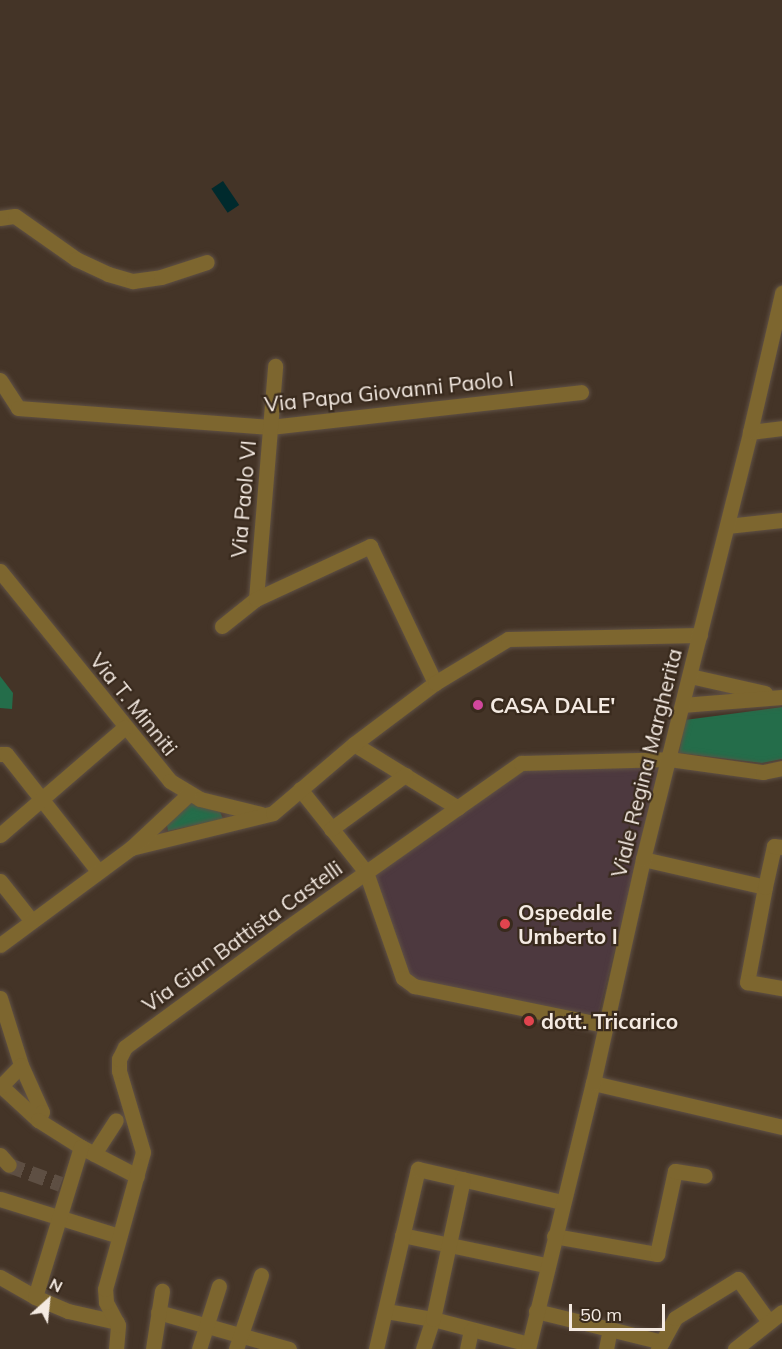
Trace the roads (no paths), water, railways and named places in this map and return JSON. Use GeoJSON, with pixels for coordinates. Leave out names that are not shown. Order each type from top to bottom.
{"type":"FeatureCollection","features":[{"type":"Feature","properties":{"kind":"street"},"geometry":{"type":"LineString","coordinates":[[0,218],[15,216],[76,259],[108,274],[132,281],[161,277],[207,262]]}},
{"type":"Feature","properties":{"kind":"street","name":"Viale Regina Margherita"},"geometry":{"type":"LineString","coordinates":[[529,1347],[546,1265],[593,1083],[604,1025],[643,859],[727,526],[782,292]]}},
{"type":"Feature","properties":{"kind":"street","name":"Via Paolo VI"},"geometry":{"type":"LineString","coordinates":[[256,599],[275,366]]}},
{"type":"Feature","properties":{"kind":"street","name":"Via Papa Giovanni Paolo I"},"geometry":{"type":"LineString","coordinates":[[0,380],[18,408],[270,427],[581,392]]}},
{"type":"Feature","properties":{"kind":"street"},"geometry":{"type":"LineString","coordinates":[[750,432],[782,428]]}},
{"type":"Feature","properties":{"kind":"street"},"geometry":{"type":"LineString","coordinates":[[727,526],[782,520]]}},
{"type":"Feature","properties":{"kind":"street"},"geometry":{"type":"LineString","coordinates":[[222,626],[256,599],[370,546],[435,683]]}},
{"type":"Feature","properties":{"kind":"street","name":"Via T. Minniti"},"geometry":{"type":"LineString","coordinates":[[0,571],[170,781],[189,794],[219,805],[267,815]]}},
{"type":"Feature","properties":{"kind":"street"},"geometry":{"type":"LineString","coordinates":[[130,848],[267,815],[354,744],[435,683],[508,639],[700,635]]}},
{"type":"Feature","properties":{"kind":"street"},"geometry":{"type":"LineString","coordinates":[[690,676],[781,697]]}},
{"type":"Feature","properties":{"kind":"street"},"geometry":{"type":"LineString","coordinates":[[682,705],[781,697]]}},
{"type":"Feature","properties":{"kind":"street"},"geometry":{"type":"LineString","coordinates":[[0,835],[125,727]]}},
{"type":"Feature","properties":{"kind":"street"},"geometry":{"type":"LineString","coordinates":[[354,744],[458,808]]}},
{"type":"Feature","properties":{"kind":"street"},"geometry":{"type":"LineString","coordinates":[[0,754],[6,754],[39,800],[98,871]]}},
{"type":"Feature","properties":{"kind":"street","name":"Via Gian Battista Castelli"},"geometry":{"type":"LineString","coordinates":[[116,1349],[117,1322],[104,1294],[142,1152],[119,1071],[119,1059],[125,1047],[521,763],[669,759],[763,772],[782,768]]}},
{"type":"Feature","properties":{"kind":"street"},"geometry":{"type":"LineString","coordinates":[[331,829],[405,775]]}},
{"type":"Feature","properties":{"kind":"street"},"geometry":{"type":"LineString","coordinates":[[300,789],[366,872],[403,978],[414,986],[604,1025]]}},
{"type":"Feature","properties":{"kind":"street"},"geometry":{"type":"LineString","coordinates":[[0,945],[130,848],[189,794]]}},
{"type":"Feature","properties":{"kind":"street"},"geometry":{"type":"LineString","coordinates":[[782,848],[774,846],[747,982],[782,988]]}},
{"type":"Feature","properties":{"kind":"street"},"geometry":{"type":"LineString","coordinates":[[643,859],[765,887]]}},
{"type":"Feature","properties":{"kind":"street"},"geometry":{"type":"LineString","coordinates":[[0,880],[31,920]]}},
{"type":"Feature","properties":{"kind":"street"},"geometry":{"type":"LineString","coordinates":[[0,998],[2,1016],[42,1112],[38,1120]]}},
{"type":"Feature","properties":{"kind":"street"},"geometry":{"type":"LineString","coordinates":[[21,1065],[0,1086],[38,1120],[88,1151],[137,1176]]}},
{"type":"Feature","properties":{"kind":"street"},"geometry":{"type":"LineString","coordinates":[[593,1083],[782,1127]]}},
{"type":"Feature","properties":{"kind":"street"},"geometry":{"type":"LineString","coordinates":[[35,1297],[59,1219],[65,1185],[88,1151],[116,1120]]}},
{"type":"Feature","properties":{"kind":"street"},"geometry":{"type":"LineString","coordinates":[[376,1349],[418,1170],[562,1202]]}},
{"type":"Feature","properties":{"kind":"street"},"geometry":{"type":"LineString","coordinates":[[554,1236],[657,1254],[675,1171],[705,1176]]}},
{"type":"Feature","properties":{"kind":"street"},"geometry":{"type":"LineString","coordinates":[[423,1349],[433,1319],[463,1179]]}},
{"type":"Feature","properties":{"kind":"street"},"geometry":{"type":"LineString","coordinates":[[0,1199],[119,1236]]}},
{"type":"Feature","properties":{"kind":"street"},"geometry":{"type":"LineString","coordinates":[[402,1235],[546,1265]]}},
{"type":"Feature","properties":{"kind":"street"},"geometry":{"type":"LineString","coordinates":[[238,1343],[261,1275]]}},
{"type":"Feature","properties":{"kind":"street"},"geometry":{"type":"LineString","coordinates":[[0,1276],[35,1297],[69,1311],[117,1322]]}},
{"type":"Feature","properties":{"kind":"street"},"geometry":{"type":"LineString","coordinates":[[536,1311],[610,1329],[660,1345],[675,1318],[738,1280],[770,1322]]}},
{"type":"Feature","properties":{"kind":"street"},"geometry":{"type":"LineString","coordinates":[[199,1349],[219,1286]]}},
{"type":"Feature","properties":{"kind":"street"},"geometry":{"type":"LineString","coordinates":[[153,1349],[162,1291]]}},
{"type":"Feature","properties":{"kind":"street"},"geometry":{"type":"LineString","coordinates":[[386,1311],[433,1319],[529,1347]]}},
{"type":"Feature","properties":{"kind":"street"},"geometry":{"type":"LineString","coordinates":[[158,1312],[206,1324],[238,1343],[289,1349]]}},
{"type":"Feature","properties":{"kind":"street"},"geometry":{"type":"LineString","coordinates":[[741,1347],[782,1312]]}},
{"type":"Feature","properties":{"kind":"street"},"geometry":{"type":"LineString","coordinates":[[606,1349],[610,1329]]}},
{"type":"Feature","properties":{"kind":"street"},"geometry":{"type":"LineString","coordinates":[[467,1349],[471,1330]]}},
{"type":"Feature","properties":{"kind":"water"},"geometry":{"type":"Polygon","coordinates":[[[223,181],[239,205],[228,213],[211,189],[223,181]]]}},
{"type":"Feature","properties":{"kind":"tunnel"},"geometry":{"type":"LineString","coordinates":[[9,1165],[61,1184]]}},
{"type":"Feature","properties":{"kind":"place","name":"CASA DALE'"},"geometry":{"type":"Point","coordinates":[478,705]}},
{"type":"Feature","properties":{"kind":"place","name":"Ospedale Umberto I"},"geometry":{"type":"Point","coordinates":[505,924]}},
{"type":"Feature","properties":{"kind":"place","name":"dott. Tricarico"},"geometry":{"type":"Point","coordinates":[529,1021]}}]}
